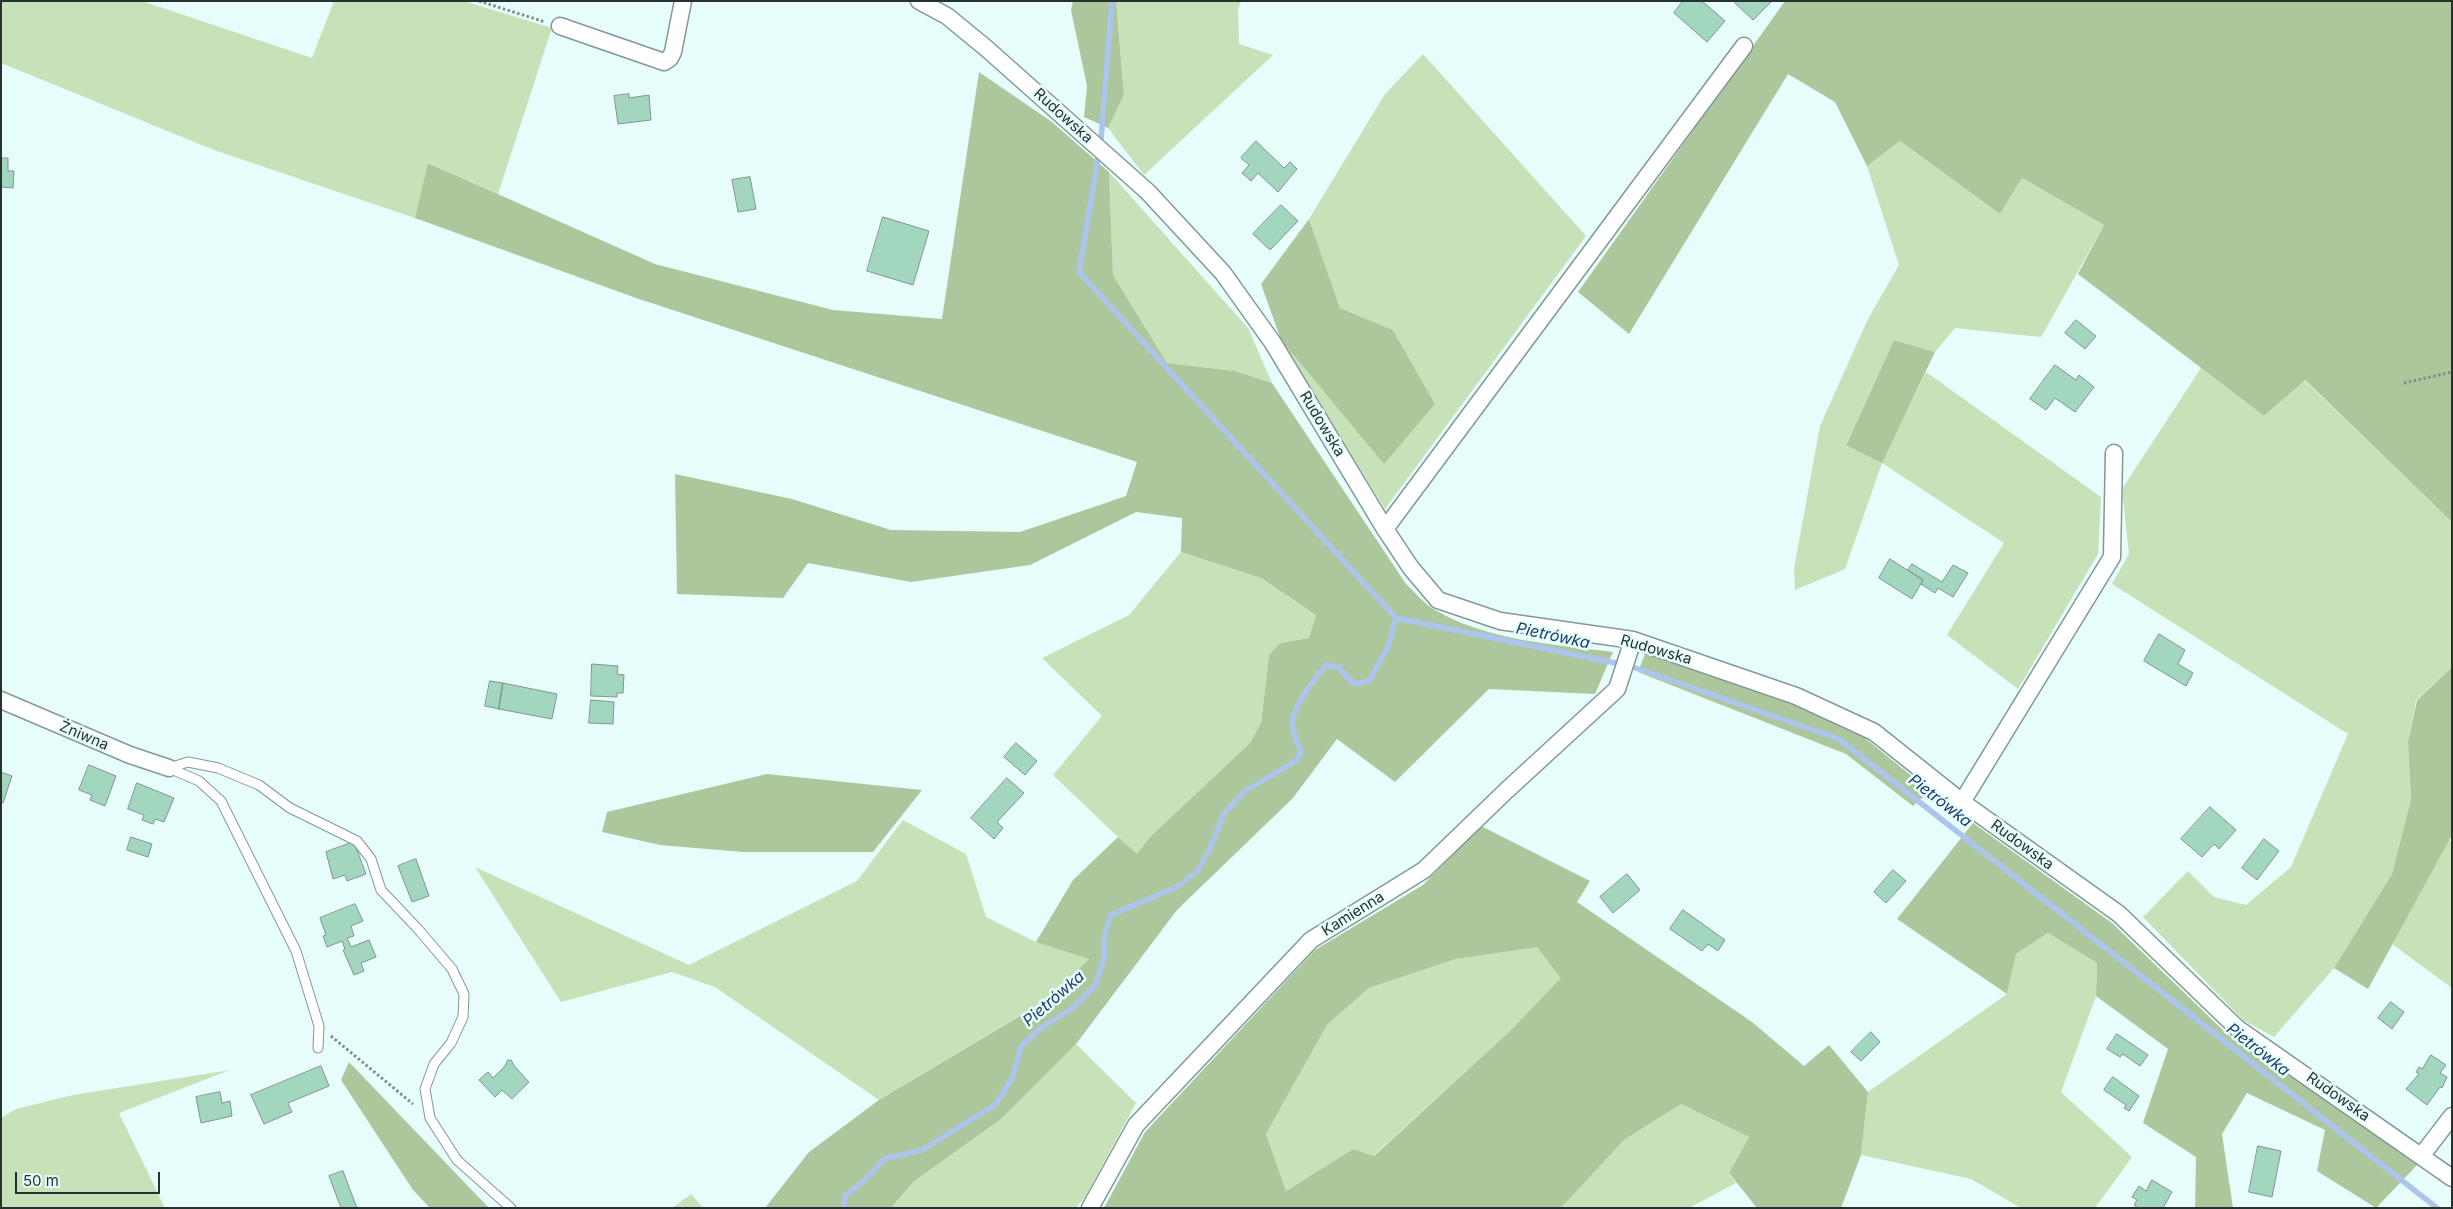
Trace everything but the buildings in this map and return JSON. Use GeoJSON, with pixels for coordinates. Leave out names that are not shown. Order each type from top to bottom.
{"type":"FeatureCollection","features":[{"type":"Feature","properties":{"kind":"street"},"geometry":{"type":"LineString","coordinates":[[560,26],[664,62],[670,58],[673,52],[683,1]]}},
{"type":"Feature","properties":{"kind":"street","name":"Rudowska"},"geometry":{"type":"LineString","coordinates":[[920,1],[947,16],[986,48],[1140,185],[1222,273],[1273,343],[1385,529],[1411,568],[1438,600],[1500,621],[1633,640],[1796,696],[1874,732],[1962,802],[2119,914],[2237,1028],[2422,1155],[2452,1178]]}},
{"type":"Feature","properties":{"kind":"street"},"geometry":{"type":"LineString","coordinates":[[1385,529],[1744,46]]}},
{"type":"Feature","properties":{"kind":"street"},"geometry":{"type":"LineString","coordinates":[[1962,802],[2112,557],[2114,453]]}},
{"type":"Feature","properties":{"kind":"street","name":"Kamienna"},"geometry":{"type":"LineString","coordinates":[[1090,1208],[1136,1125],[1311,940],[1424,870],[1507,790],[1617,689],[1633,640]]}},
{"type":"Feature","properties":{"kind":"street","name":"Żniwna"},"geometry":{"type":"LineString","coordinates":[[1,700],[130,756],[169,768]]}},
{"type":"Feature","properties":{"kind":"street"},"geometry":{"type":"LineString","coordinates":[[2422,1155],[2452,1116]]}},
{"type":"Feature","properties":{"kind":"lane"},"geometry":{"type":"LineString","coordinates":[[169,768],[188,762],[218,768],[258,785],[290,808],[357,841],[371,860],[381,890],[452,969],[464,994],[463,1018],[450,1043],[434,1064],[425,1089],[430,1118],[457,1160],[511,1208]]}},
{"type":"Feature","properties":{"kind":"lane"},"geometry":{"type":"LineString","coordinates":[[169,768],[199,781],[221,802],[296,951],[319,1026],[318,1048]]}},
{"type":"Feature","properties":{"kind":"path"},"geometry":{"type":"LineString","coordinates":[[479,1],[560,26]]}},
{"type":"Feature","properties":{"kind":"path"},"geometry":{"type":"LineString","coordinates":[[2404,383],[2452,372]]}},
{"type":"Feature","properties":{"kind":"path"},"geometry":{"type":"LineString","coordinates":[[319,1026],[430,1118]]}},
{"type":"Feature","properties":{"kind":"green space"},"geometry":{"type":"Polygon","coordinates":[[[1,1],[142,1],[312,58],[334,1],[464,1],[552,28],[498,194],[429,163],[415,218],[214,150],[1,63],[1,1]]]}},
{"type":"Feature","properties":{"kind":"green space"},"geometry":{"type":"Polygon","coordinates":[[[1073,1],[1116,1],[1124,95],[1108,128],[1084,117],[1087,86],[1071,10],[1073,1]]]}},
{"type":"Feature","properties":{"kind":"green space"},"geometry":{"type":"Polygon","coordinates":[[[1116,1],[1241,1],[1238,9],[1239,44],[1273,55],[1144,175],[1108,128],[1124,95],[1116,1]]]}},
{"type":"Feature","properties":{"kind":"green space"},"geometry":{"type":"Polygon","coordinates":[[[1785,1],[2452,1],[2452,522],[2305,380],[2264,416],[2078,274],[2104,225],[2022,178],[2000,214],[1900,141],[1867,166],[1835,102],[1788,74],[1629,334],[1578,292],[1785,1]]]}},
{"type":"Feature","properties":{"kind":"green space"},"geometry":{"type":"Polygon","coordinates":[[[1423,54],[1586,236],[1385,509],[1281,340],[1384,463],[1435,404],[1393,330],[1340,308],[1309,219],[1385,94],[1423,54]]]}},
{"type":"Feature","properties":{"kind":"green space"},"geometry":{"type":"Polygon","coordinates":[[[979,72],[1052,122],[1109,172],[1113,275],[1167,363],[1235,371],[1272,383],[1406,584],[1423,601],[1435,610],[1456,620],[1477,629],[1499,635],[1521,640],[1613,652],[1595,694],[1489,689],[1395,782],[1337,739],[1293,798],[1177,910],[1076,1044],[1001,1119],[913,1182],[891,1208],[765,1208],[809,1152],[879,1100],[1045,1001],[1089,959],[1036,942],[1073,880],[1118,837],[1137,854],[1151,836],[1250,743],[1261,723],[1269,655],[1280,643],[1309,638],[1316,615],[1261,578],[1181,552],[1182,518],[1136,512],[1030,565],[911,582],[808,563],[783,598],[677,594],[675,474],[792,499],[891,530],[1020,532],[1126,496],[1137,462],[636,298],[415,218],[428,163],[655,264],[833,310],[942,319],[979,72]]]}},
{"type":"Feature","properties":{"kind":"green space"},"geometry":{"type":"Polygon","coordinates":[[[1900,141],[2000,214],[2022,178],[2104,225],[2041,337],[1955,328],[1935,352],[1894,340],[1846,444],[1882,462],[1926,372],[2101,497],[2098,554],[2018,689],[1947,635],[2004,543],[1882,463],[1845,569],[1795,590],[1794,569],[1820,426],[1868,319],[1899,265],[1867,166],[1900,141]]]}},
{"type":"Feature","properties":{"kind":"green space"},"geometry":{"type":"Polygon","coordinates":[[[1109,172],[1248,328],[1272,383],[1235,371],[1167,363],[1113,275],[1109,172]]]}},
{"type":"Feature","properties":{"kind":"green space"},"geometry":{"type":"Polygon","coordinates":[[[1309,219],[1340,308],[1393,330],[1435,404],[1384,464],[1281,340],[1261,284],[1309,219]]]}},
{"type":"Feature","properties":{"kind":"green space"},"geometry":{"type":"Polygon","coordinates":[[[1894,340],[1935,352],[1882,463],[1846,445],[1894,340]]]}},
{"type":"Feature","properties":{"kind":"green space"},"geometry":{"type":"Polygon","coordinates":[[[2201,368],[2264,416],[2304,380],[2452,522],[2452,667],[2416,700],[2408,742],[2411,799],[2392,874],[2334,968],[2274,1037],[2243,1020],[2143,917],[2188,871],[2214,897],[2246,905],[2291,867],[2348,734],[2112,584],[2129,554],[2122,489],[2201,368]]]}},
{"type":"Feature","properties":{"kind":"green space"},"geometry":{"type":"Polygon","coordinates":[[[1181,552],[1261,578],[1316,615],[1309,638],[1280,643],[1269,655],[1261,723],[1250,743],[1151,836],[1137,855],[1053,775],[1102,716],[1042,658],[1129,615],[1181,552]]]}},
{"type":"Feature","properties":{"kind":"green space"},"geometry":{"type":"Polygon","coordinates":[[[1645,654],[1791,704],[1865,738],[1930,791],[1913,806],[1846,754],[1638,672],[1645,654]]]}},
{"type":"Feature","properties":{"kind":"green space"},"geometry":{"type":"Polygon","coordinates":[[[2452,667],[2452,835],[2368,989],[2334,968],[2392,874],[2411,799],[2408,742],[2417,700],[2452,667]]]}},
{"type":"Feature","properties":{"kind":"green space"},"geometry":{"type":"Polygon","coordinates":[[[767,774],[922,790],[873,852],[743,852],[660,845],[602,832],[607,812],[767,774]]]}},
{"type":"Feature","properties":{"kind":"green space"},"geometry":{"type":"Polygon","coordinates":[[[903,820],[966,854],[986,917],[1036,942],[1090,958],[1044,1001],[879,1100],[715,987],[672,972],[561,1002],[475,867],[689,965],[857,881],[903,820]]]}},
{"type":"Feature","properties":{"kind":"green space"},"geometry":{"type":"Polygon","coordinates":[[[1973,823],[2112,923],[2227,1034],[2419,1163],[2376,1208],[2317,1171],[2325,1130],[2247,1093],[2222,1134],[2233,1208],[2195,1208],[2196,1157],[2143,1123],[2168,1049],[2096,996],[2097,963],[2048,933],[2016,954],[2007,994],[1897,919],[1973,823]]]}},
{"type":"Feature","properties":{"kind":"green space"},"geometry":{"type":"Polygon","coordinates":[[[1481,826],[1590,881],[1577,902],[1752,1022],[1804,1066],[1829,1045],[1868,1092],[1861,1155],[1841,1208],[1757,1208],[1729,1173],[1749,1137],[1681,1104],[1624,1140],[1561,1208],[1104,1208],[1145,1132],[1315,950],[1423,885],[1481,826]],[[1537,947],[1456,959],[1369,988],[1327,1025],[1266,1134],[1286,1191],[1353,1149],[1374,1156],[1512,1029],[1561,978],[1537,947]]]}},
{"type":"Feature","properties":{"kind":"green space"},"geometry":{"type":"Polygon","coordinates":[[[2449,840],[2452,842],[2452,988],[2392,944],[2449,840]]]}},
{"type":"Feature","properties":{"kind":"green space"},"geometry":{"type":"Polygon","coordinates":[[[2048,933],[2097,963],[2096,996],[2061,1092],[2132,1157],[2095,1208],[2021,1208],[1971,1179],[1861,1155],[1868,1092],[2007,994],[2016,954],[2048,933]]]}},
{"type":"Feature","properties":{"kind":"green space"},"geometry":{"type":"Polygon","coordinates":[[[1537,946],[1562,978],[1512,1029],[1373,1156],[1353,1149],[1286,1191],[1266,1134],[1327,1025],[1369,988],[1456,959],[1537,946]]]}},
{"type":"Feature","properties":{"kind":"green space"},"geometry":{"type":"Polygon","coordinates":[[[1076,1044],[1136,1103],[1085,1197],[1076,1208],[891,1208],[913,1182],[1001,1119],[1076,1044]]]}},
{"type":"Feature","properties":{"kind":"green space"},"geometry":{"type":"Polygon","coordinates":[[[349,1062],[489,1208],[430,1208],[413,1190],[341,1080],[349,1062]]]}},
{"type":"Feature","properties":{"kind":"green space"},"geometry":{"type":"Polygon","coordinates":[[[230,1070],[119,1113],[165,1208],[1,1208],[1,1118],[16,1109],[73,1095],[230,1070]]]}},
{"type":"Feature","properties":{"kind":"green space"},"geometry":{"type":"Polygon","coordinates":[[[1681,1104],[1749,1137],[1729,1173],[1736,1183],[1689,1208],[1561,1208],[1624,1140],[1681,1104]]]}},
{"type":"Feature","properties":{"kind":"green space"},"geometry":{"type":"Polygon","coordinates":[[[691,1194],[703,1208],[672,1208],[691,1194]]]}},
{"type":"Feature","properties":{"kind":"waterway"},"geometry":{"type":"LineString","coordinates":[[1101,140],[1112,1]]}},
{"type":"Feature","properties":{"kind":"waterway"},"geometry":{"type":"LineString","coordinates":[[1098,158],[1079,272],[1396,618]]}},
{"type":"Feature","properties":{"kind":"waterway","name":"Pietrówka"},"geometry":{"type":"LineString","coordinates":[[1396,618],[1630,666],[1839,739],[2437,1208]]}},
{"type":"Feature","properties":{"kind":"waterway","name":"Pietrówka"},"geometry":{"type":"LineString","coordinates":[[844,1208],[845,1196],[868,1177],[884,1159],[922,1150],[995,1105],[1013,1077],[1021,1046],[1042,1027],[1070,1010],[1095,986],[1104,959],[1104,937],[1111,915],[1179,886],[1198,870],[1209,850],[1224,814],[1245,791],[1296,761],[1301,751],[1292,724],[1296,709],[1315,678],[1326,665],[1338,667],[1354,684],[1369,681],[1388,647],[1396,618]]}}]}
